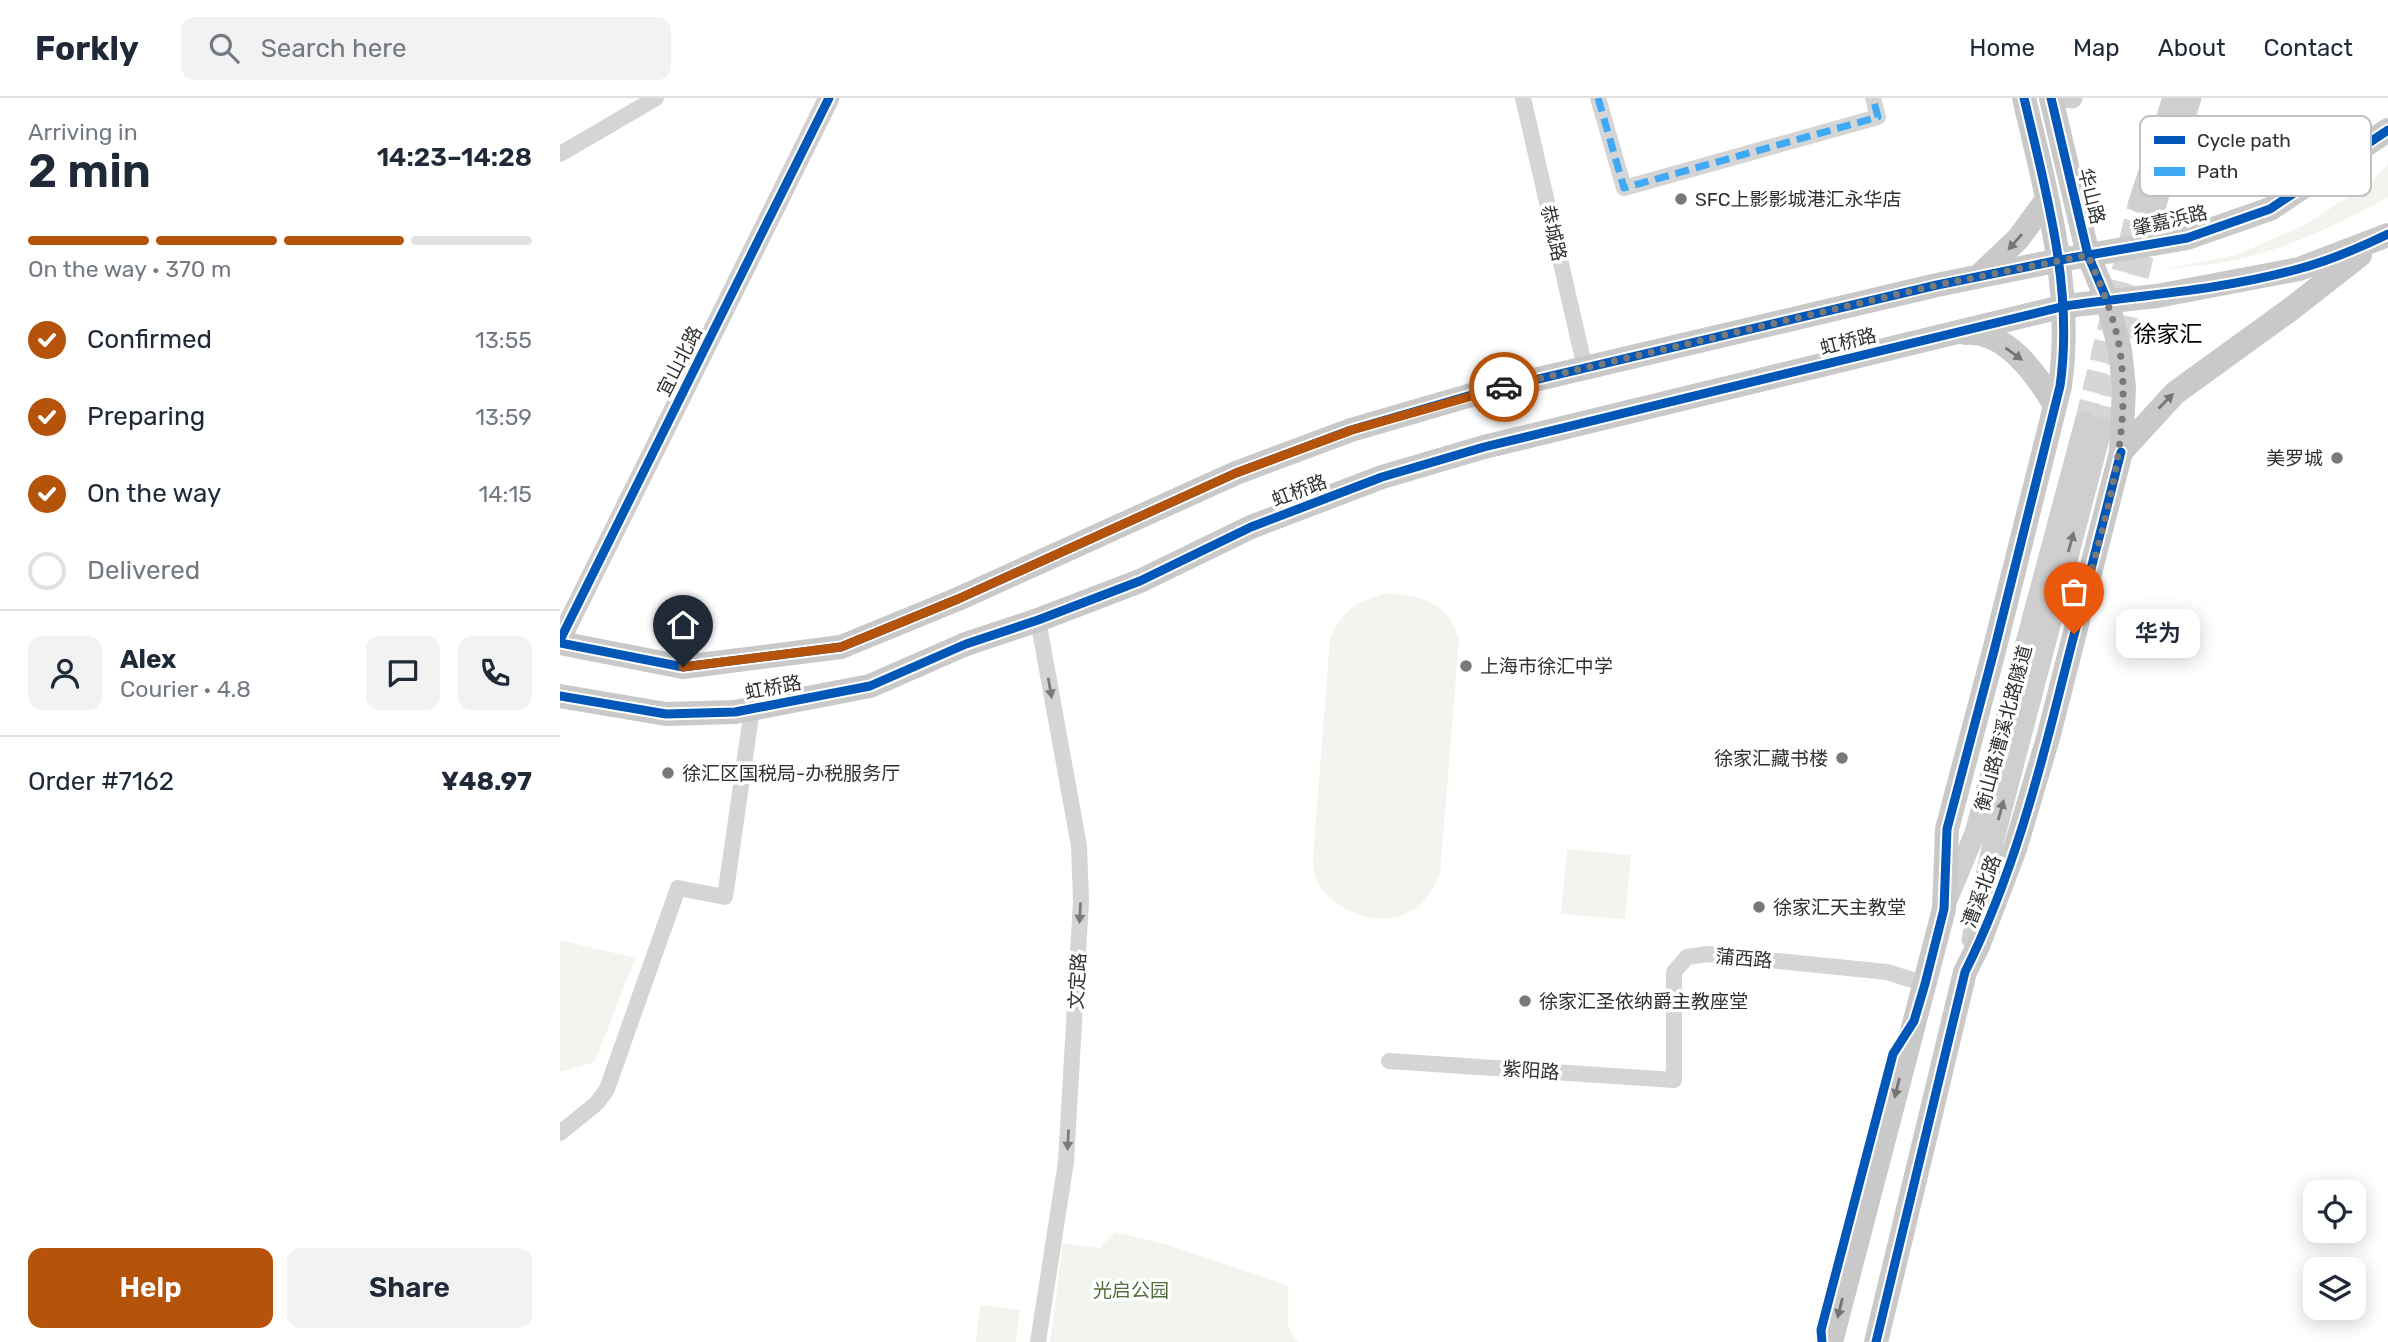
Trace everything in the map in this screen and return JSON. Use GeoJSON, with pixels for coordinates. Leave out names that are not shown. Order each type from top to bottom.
{"type":"FeatureCollection","features":[{"type":"Feature","properties":{"kind":"main road","name":"宜山北路"},"geometry":{"type":"LineString","coordinates":[[560,642],[830,98]]}},
{"type":"Feature","properties":{"kind":"main road"},"geometry":{"type":"LineString","coordinates":[[2024,98],[2060,260],[2065,306],[2157,296],[2299,269],[2388,234]]}},
{"type":"Feature","properties":{"kind":"main road","name":"华山路"},"geometry":{"type":"LineString","coordinates":[[2051,98],[2088,255],[2107,300]]}},
{"type":"Feature","properties":{"kind":"main road"},"geometry":{"type":"LineString","coordinates":[[2169,116],[2173,98]]}},
{"type":"Feature","properties":{"kind":"main road"},"geometry":{"type":"LineString","coordinates":[[2184,116],[2191,98]]}},
{"type":"Feature","properties":{"kind":"main road","name":"肇嘉浜路"},"geometry":{"type":"LineString","coordinates":[[2371,141],[2388,130]]}},
{"type":"Feature","properties":{"kind":"main road","name":"肇嘉浜路"},"geometry":{"type":"LineString","coordinates":[[2060,260],[2187,238],[2270,209],[2289,196]]}},
{"type":"Feature","properties":{"kind":"main road","name":"虹桥路"},"geometry":{"type":"LineString","coordinates":[[1978,277],[1998,261],[2018,239],[2046,201]]}},
{"type":"Feature","properties":{"kind":"main road"},"geometry":{"type":"LineString","coordinates":[[2121,452],[2175,393],[2388,234]]}},
{"type":"Feature","properties":{"kind":"main road","name":"虹桥路"},"geometry":{"type":"LineString","coordinates":[[560,642],[683,667],[841,647],[958,599],[1236,473],[1352,430],[1475,394],[2060,260]]}},
{"type":"Feature","properties":{"kind":"main road","name":"漕溪北路"},"geometry":{"type":"LineString","coordinates":[[1876,1342],[1965,972],[1978,946],[2015,849],[2048,738],[2121,452],[2124,387],[2120,350],[2107,300]]}},
{"type":"Feature","properties":{"kind":"main road","name":"虹桥路"},"geometry":{"type":"LineString","coordinates":[[560,696],[666,714],[752,709],[870,686],[966,644],[1140,581],[1251,527],[1382,477],[1484,447],[2065,306]]}},
{"type":"Feature","properties":{"kind":"main road","name":"漕溪北路"},"geometry":{"type":"LineString","coordinates":[[1831,1342],[1944,909],[1947,829],[2055,405],[2065,353],[2065,306]]}},
{"type":"Feature","properties":{"kind":"main road"},"geometry":{"type":"LineString","coordinates":[[1955,334],[1978,332],[2015,354],[2028,365],[2055,405]]}},
{"type":"Feature","properties":{"kind":"main road","name":"衡山路漕溪北路隧道"},"geometry":{"type":"LineString","coordinates":[[1944,909],[1975,833],[2093,424],[1965,972]]}},
{"type":"Feature","properties":{"kind":"street"},"geometry":{"type":"LineString","coordinates":[[560,154],[656,98]]}},
{"type":"Feature","properties":{"kind":"street","name":"恭城路"},"geometry":{"type":"LineString","coordinates":[[1523,98],[1585,368]]}},
{"type":"Feature","properties":{"kind":"street"},"geometry":{"type":"LineString","coordinates":[[1598,98],[1624,188],[1878,117],[1873,98]]}},
{"type":"Feature","properties":{"kind":"street","name":"文定路"},"geometry":{"type":"LineString","coordinates":[[1038,620],[1079,846],[1081,901],[1066,1162],[1038,1342]]}},
{"type":"Feature","properties":{"kind":"street"},"geometry":{"type":"LineString","coordinates":[[560,1133],[597,1103],[607,1089],[678,888],[726,897],[752,709]]}},
{"type":"Feature","properties":{"kind":"street","name":"蒲西路"},"geometry":{"type":"LineString","coordinates":[[1674,1080],[1674,972],[1687,957],[1708,954],[1887,972],[1925,984]]}},
{"type":"Feature","properties":{"kind":"street","name":"紫阳路"},"geometry":{"type":"LineString","coordinates":[[1389,1061],[1674,1080]]}},
{"type":"Feature","properties":{"kind":"green space"},"geometry":{"type":"Polygon","coordinates":[[[2388,164],[2388,197],[2295,242],[2236,260],[2165,269],[2236,255],[2307,224],[2349,196],[2371,196],[2372,181],[2388,164]]]}},
{"type":"Feature","properties":{"kind":"green space"},"geometry":{"type":"Polygon","coordinates":[[[1384,594],[1421,598],[1431,603],[1448,616],[1459,639],[1440,874],[1420,905],[1400,916],[1377,918],[1352,912],[1330,898],[1316,879],[1313,858],[1330,638],[1340,620],[1351,608],[1384,594]]]}},
{"type":"Feature","properties":{"kind":"green space"},"geometry":{"type":"Polygon","coordinates":[[[1567,849],[1631,855],[1625,919],[1561,914],[1567,849]]]}},
{"type":"Feature","properties":{"kind":"green space"},"geometry":{"type":"Polygon","coordinates":[[[560,940],[635,958],[595,1062],[560,1072],[560,940]]]}},
{"type":"Feature","properties":{"kind":"green space","name":"光启公园"},"geometry":{"type":"Polygon","coordinates":[[[1115,1232],[1168,1245],[1287,1285],[1288,1323],[1293,1336],[1299,1342],[1050,1342],[1063,1243],[1099,1248],[1115,1232]]]}},
{"type":"Feature","properties":{"kind":"green space"},"geometry":{"type":"Polygon","coordinates":[[[980,1305],[1020,1310],[1016,1342],[976,1342],[980,1305]]]}},
{"type":"Feature","properties":{"kind":"tunnel"},"geometry":{"type":"LineString","coordinates":[[2085,422],[2139,202]]}},
{"type":"Feature","properties":{"kind":"tunnel"},"geometry":{"type":"LineString","coordinates":[[2102,427],[2155,207]]}},
{"type":"Feature","properties":{"kind":"marked path"},"geometry":{"type":"LineString","coordinates":[[1598,98],[1624,188],[1878,117],[1873,98]]}},
{"type":"Feature","properties":{"kind":"cycle path"},"geometry":{"type":"LineString","coordinates":[[560,640],[829,98]]}},
{"type":"Feature","properties":{"kind":"cycle path"},"geometry":{"type":"LineString","coordinates":[[1822,1342],[1821,1330],[1893,1054],[1914,1021],[1944,909],[1947,829],[2060,386],[2063,350],[2061,277],[2049,205],[2024,98]]}},
{"type":"Feature","properties":{"kind":"cycle path"},"geometry":{"type":"LineString","coordinates":[[2051,98],[2088,255],[2107,300]]}},
{"type":"Feature","properties":{"kind":"cycle path"},"geometry":{"type":"LineString","coordinates":[[2371,141],[2388,130]]}},
{"type":"Feature","properties":{"kind":"cycle path"},"geometry":{"type":"LineString","coordinates":[[560,643],[683,667],[841,647],[958,599],[1236,473],[1351,430],[1475,394],[1937,285],[2187,238],[2270,209],[2289,196]]}},
{"type":"Feature","properties":{"kind":"cycle path"},"geometry":{"type":"LineString","coordinates":[[560,696],[666,714],[735,712],[870,686],[966,644],[1140,581],[1251,527],[1382,477],[1484,447],[2065,306],[2211,287],[2269,276],[2310,266],[2388,234]]}},
{"type":"Feature","properties":{"kind":"cycle path"},"geometry":{"type":"LineString","coordinates":[[1876,1342],[1965,972],[1997,900],[2023,826],[2121,452]]}},
{"type":"Feature","properties":{"kind":"way so far"},"geometry":{"type":"LineString","coordinates":[[1504,387],[1937,285],[2088,255],[2113,321],[2120,350],[2124,387],[2121,452],[2074,634]]}},
{"type":"Feature","properties":{"kind":"place","name":"SFC上影影城港汇永华店"},"geometry":{"type":"Point","coordinates":[1681,199]}},
{"type":"Feature","properties":{"kind":"place","name":"美罗城"},"geometry":{"type":"Point","coordinates":[2337,458]}},
{"type":"Feature","properties":{"kind":"place","name":"华为"},"geometry":{"type":"Point","coordinates":[2074,634]}},
{"type":"Feature","properties":{"kind":"place","name":"上海市徐汇中学"},"geometry":{"type":"Point","coordinates":[1466,666]}},
{"type":"Feature","properties":{"kind":"place","name":"徐家汇藏书楼"},"geometry":{"type":"Point","coordinates":[1842,758]}},
{"type":"Feature","properties":{"kind":"place","name":"徐汇区国税局-办税服务厅"},"geometry":{"type":"Point","coordinates":[668,773]}},
{"type":"Feature","properties":{"kind":"place","name":"徐家汇天主教堂"},"geometry":{"type":"Point","coordinates":[1759,907]}},
{"type":"Feature","properties":{"kind":"place","name":"徐家汇圣依纳爵主教座堂"},"geometry":{"type":"Point","coordinates":[1525,1001]}},
{"type":"Feature","properties":{"kind":"district","name":"徐家汇"},"geometry":{"type":"Point","coordinates":[2168,334]}},
{"type":"Feature","properties":{"kind":"route"},"geometry":{"type":"LineString","coordinates":[[683,667],[841,647],[958,599],[1236,473],[1352,430],[1504,387]]}}]}
